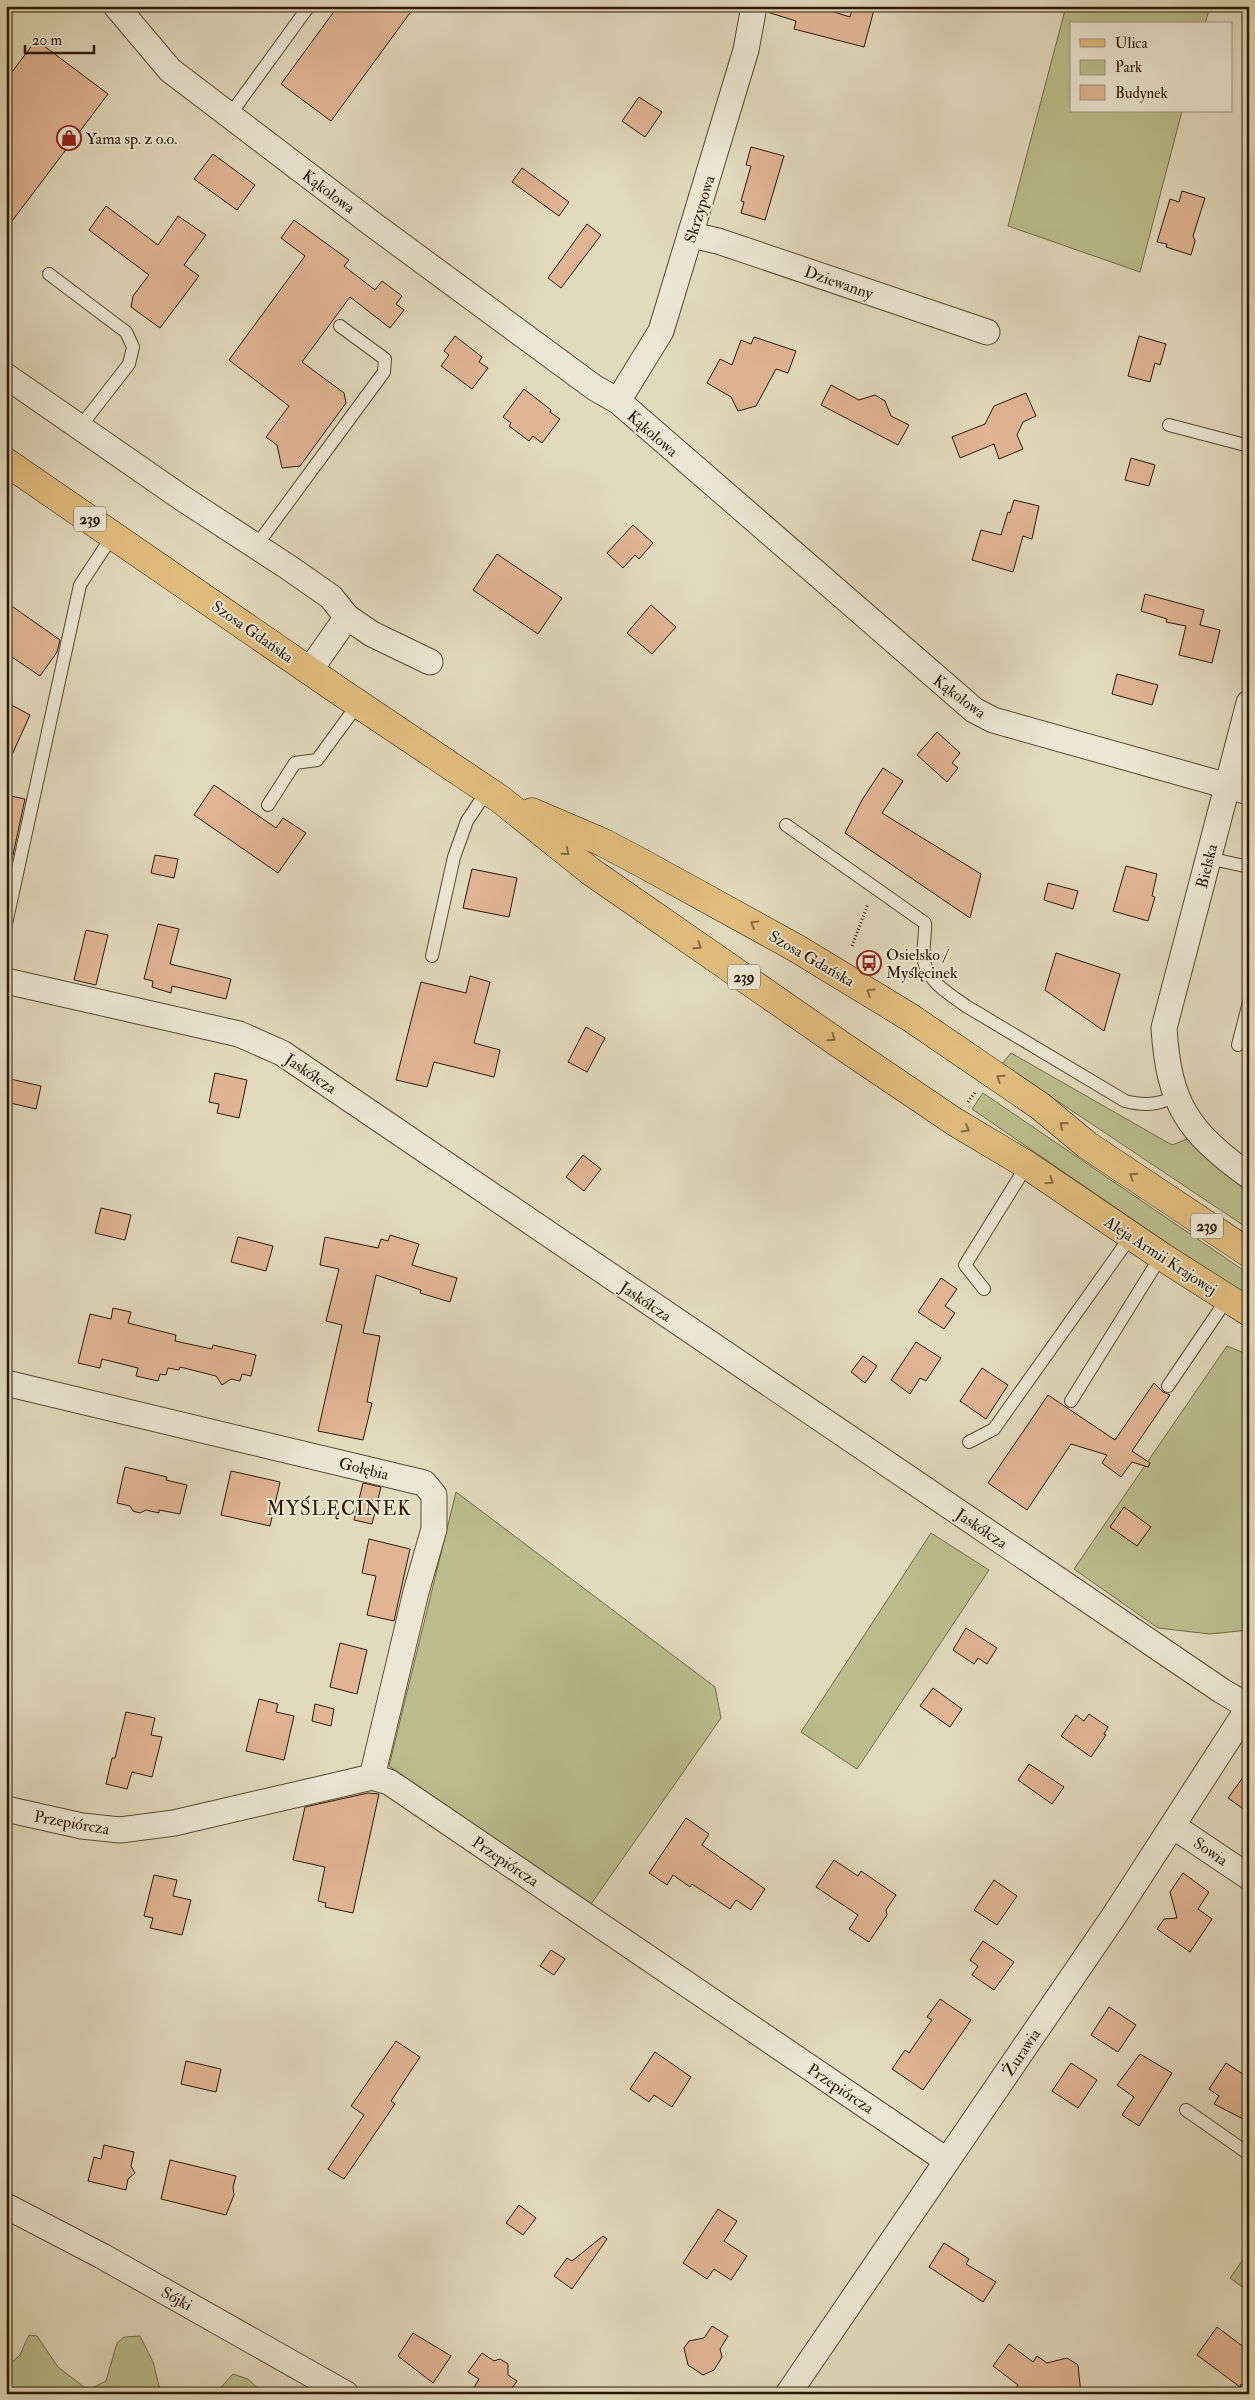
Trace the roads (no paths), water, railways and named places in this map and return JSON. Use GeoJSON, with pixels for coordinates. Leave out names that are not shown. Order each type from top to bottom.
{"type":"FeatureCollection","features":[{"type":"Feature","properties":{"kind":"main road","name":"Szosa Gdańska"},"geometry":{"type":"LineString","coordinates":[[6,462],[494,795],[598,877],[955,1122],[1027,1165],[1075,1198]]}},
{"type":"Feature","properties":{"kind":"main road","name":"Szosa Gdańska"},"geometry":{"type":"LineString","coordinates":[[494,795],[602,842],[858,984],[1040,1106],[1101,1154],[1249,1253]]}},
{"type":"Feature","properties":{"kind":"main road","name":"Aleja Armii Krajowej"},"geometry":{"type":"LineString","coordinates":[[1075,1198],[1238,1305]]}},
{"type":"Feature","properties":{"kind":"street","name":"Kąkolowa"},"geometry":{"type":"LineString","coordinates":[[116,6],[170,70],[371,223],[595,388],[618,401],[974,710],[993,720],[1237,789]]}},
{"type":"Feature","properties":{"kind":"street","name":"Skrzypowa"},"geometry":{"type":"LineString","coordinates":[[618,401],[661,331],[746,50],[754,6]]}},
{"type":"Feature","properties":{"kind":"street","name":"Dziewanny"},"geometry":{"type":"LineString","coordinates":[[691,235],[718,241],[987,332]]}},
{"type":"Feature","properties":{"kind":"street"},"geometry":{"type":"LineString","coordinates":[[6,376],[331,597],[347,616],[372,634],[430,662]]}},
{"type":"Feature","properties":{"kind":"street"},"geometry":{"type":"LineString","coordinates":[[310,670],[347,616]]}},
{"type":"Feature","properties":{"kind":"street","name":"Bielska"},"geometry":{"type":"LineString","coordinates":[[1176,1096],[1170,1079],[1164,1028],[1208,858],[1237,789],[1249,703]]}},
{"type":"Feature","properties":{"kind":"street","name":"Jaskółcza"},"geometry":{"type":"LineString","coordinates":[[6,981],[240,1034],[282,1053],[1222,1691],[1249,1707]]}},
{"type":"Feature","properties":{"kind":"street"},"geometry":{"type":"LineString","coordinates":[[1176,1096],[1183,1111],[1196,1130],[1213,1148],[1249,1176]]}},
{"type":"Feature","properties":{"kind":"street","name":"Gołębia"},"geometry":{"type":"LineString","coordinates":[[6,1383],[424,1483],[434,1495],[434,1529],[416,1592],[372,1777]]}},
{"type":"Feature","properties":{"kind":"street","name":"Żurawia"},"geometry":{"type":"LineString","coordinates":[[788,2394],[1173,1826],[1249,1707]]}},
{"type":"Feature","properties":{"kind":"street","name":"Przepiórcza"},"geometry":{"type":"LineString","coordinates":[[6,1809],[82,1826],[120,1830],[174,1823],[372,1777],[389,1782],[946,2160]]}},
{"type":"Feature","properties":{"kind":"street","name":"Sowia"},"geometry":{"type":"LineString","coordinates":[[1173,1826],[1249,1877]]}},
{"type":"Feature","properties":{"kind":"street","name":"Sójki"},"geometry":{"type":"LineString","coordinates":[[6,2206],[110,2261],[346,2394]]}},
{"type":"Feature","properties":{"kind":"lane"},"geometry":{"type":"LineString","coordinates":[[229,116],[309,6]]}},
{"type":"Feature","properties":{"kind":"lane"},"geometry":{"type":"LineString","coordinates":[[49,274],[126,332],[133,346],[129,364],[80,427]]}},
{"type":"Feature","properties":{"kind":"lane"},"geometry":{"type":"LineString","coordinates":[[256,546],[384,372],[384,359],[340,326]]}},
{"type":"Feature","properties":{"kind":"lane"},"geometry":{"type":"LineString","coordinates":[[1169,424],[1249,446]]}},
{"type":"Feature","properties":{"kind":"lane"},"geometry":{"type":"LineString","coordinates":[[6,924],[80,585],[113,535]]}},
{"type":"Feature","properties":{"kind":"lane"},"geometry":{"type":"LineString","coordinates":[[268,805],[295,763],[317,760],[358,704]]}},
{"type":"Feature","properties":{"kind":"lane"},"geometry":{"type":"LineString","coordinates":[[432,956],[454,857],[467,821],[494,795]]}},
{"type":"Feature","properties":{"kind":"lane"},"geometry":{"type":"LineString","coordinates":[[786,825],[925,922],[925,965],[932,978],[944,990],[966,1006],[1126,1101],[1143,1105],[1162,1103],[1176,1096]]}},
{"type":"Feature","properties":{"kind":"lane"},"geometry":{"type":"LineString","coordinates":[[1208,858],[1249,867]]}},
{"type":"Feature","properties":{"kind":"lane"},"geometry":{"type":"LineString","coordinates":[[1238,1045],[1249,1002]]}},
{"type":"Feature","properties":{"kind":"lane"},"geometry":{"type":"LineString","coordinates":[[984,1289],[965,1265],[1027,1165]]}},
{"type":"Feature","properties":{"kind":"lane"},"geometry":{"type":"LineString","coordinates":[[969,1442],[994,1429],[1132,1236]]}},
{"type":"Feature","properties":{"kind":"lane"},"geometry":{"type":"LineString","coordinates":[[1071,1400],[1161,1256]]}},
{"type":"Feature","properties":{"kind":"lane"},"geometry":{"type":"LineString","coordinates":[[1168,1386],[1238,1305]]}},
{"type":"Feature","properties":{"kind":"lane"},"geometry":{"type":"LineString","coordinates":[[1186,2110],[1249,2154]]}},
{"type":"Feature","properties":{"kind":"place","name":"Yama sp. z o.o."},"geometry":{"type":"Point","coordinates":[69,138]}},
{"type":"Feature","properties":{"kind":"place","name":"Osielsko / Myślęcinek"},"geometry":{"type":"Point","coordinates":[869,963]}},
{"type":"Feature","properties":{"kind":"district","name":"MYŚLĘCINEK"},"geometry":{"type":"Point","coordinates":[339,1508]}}]}
